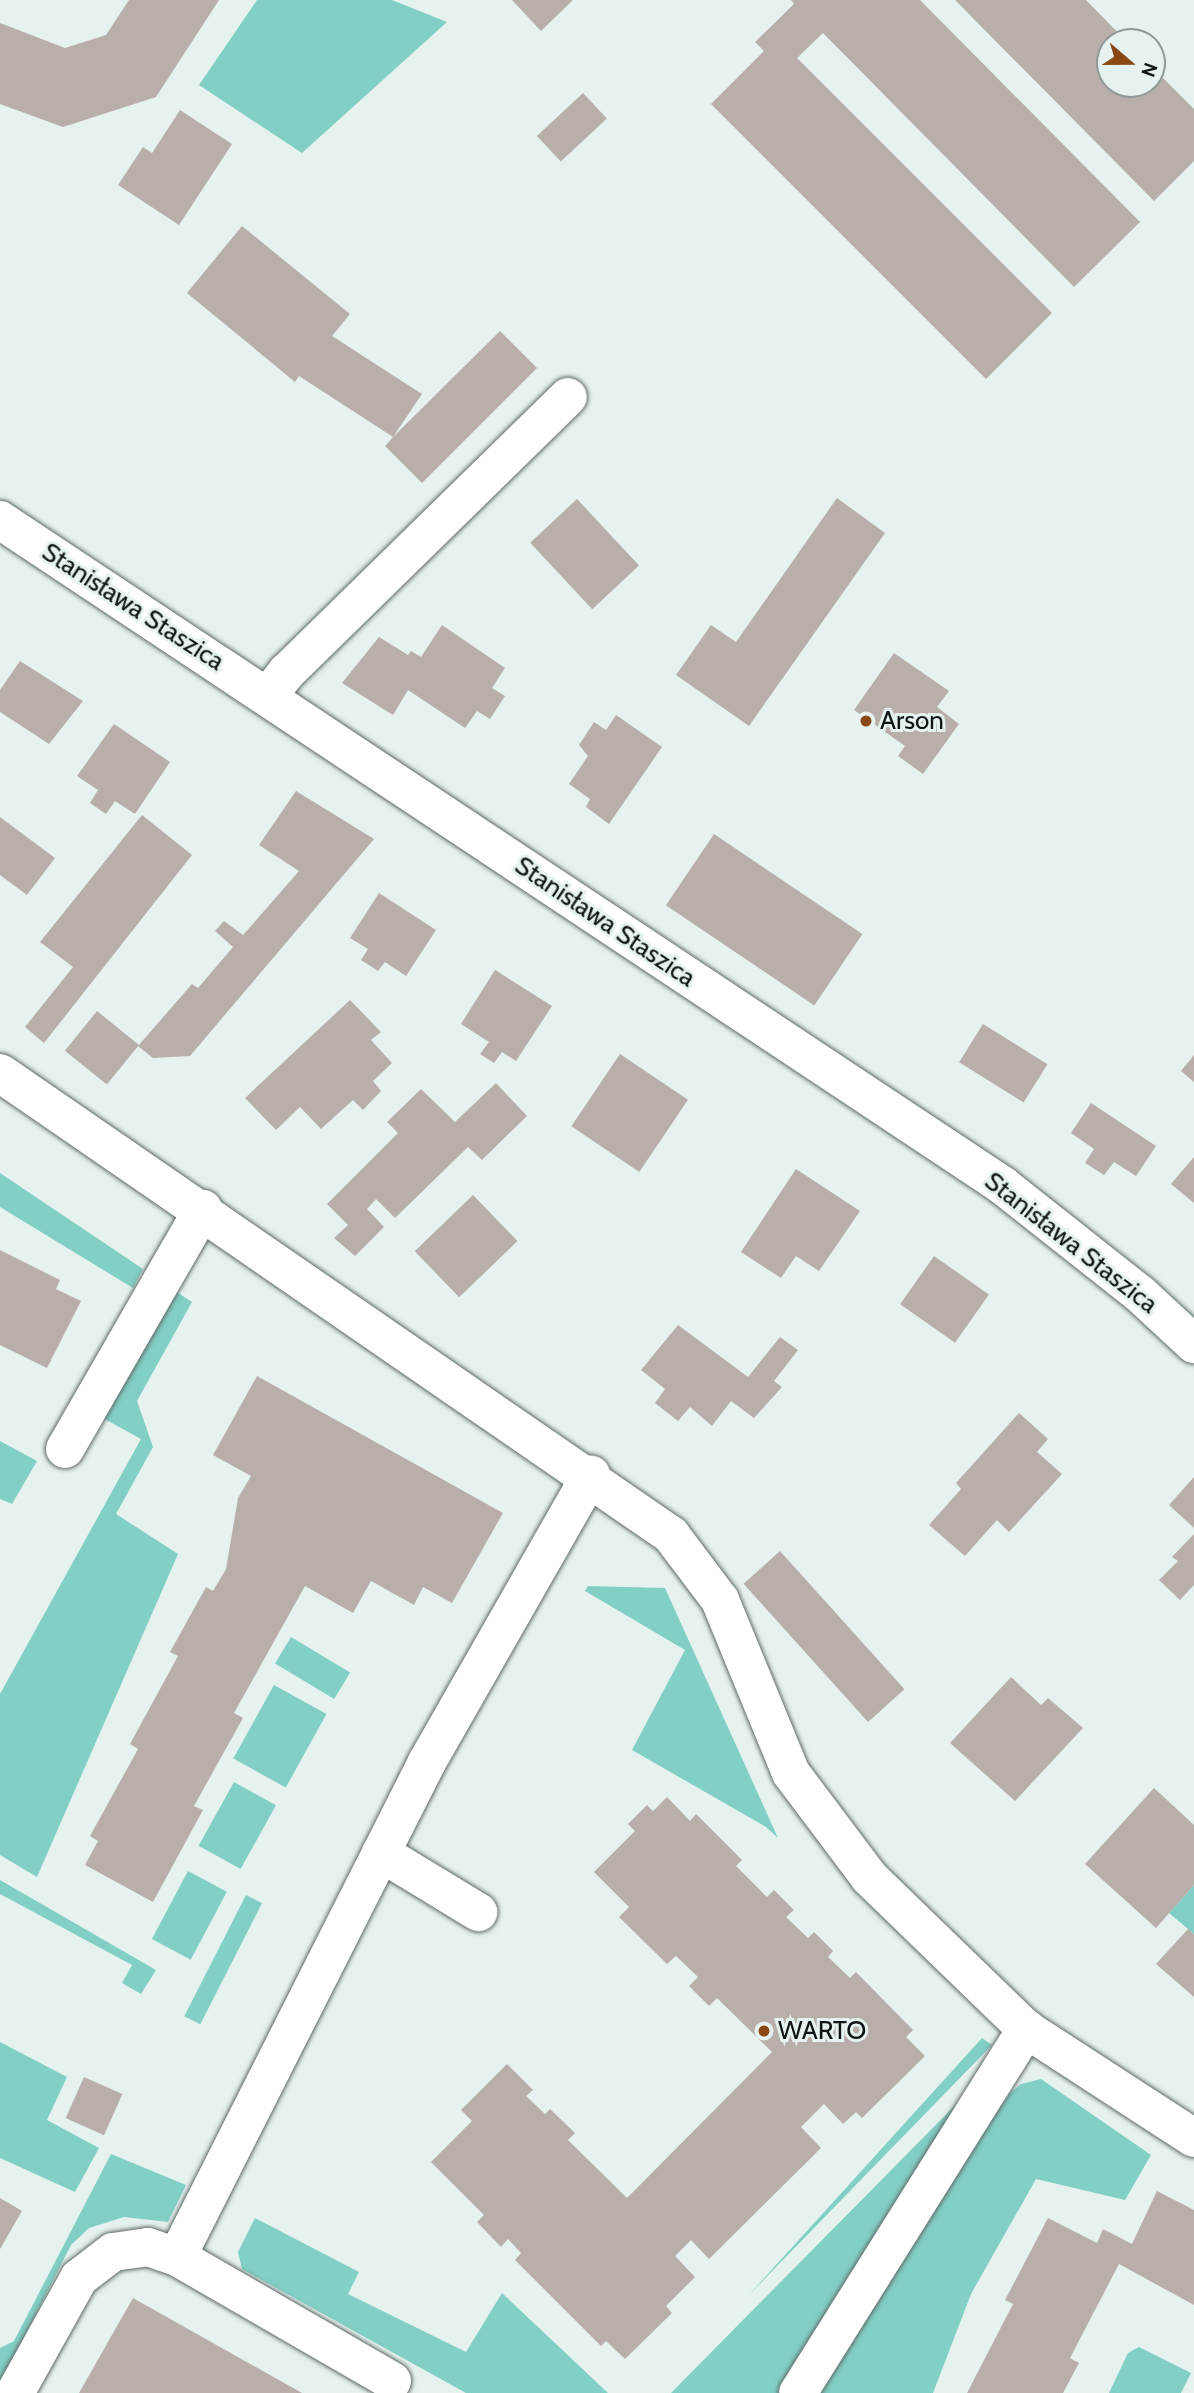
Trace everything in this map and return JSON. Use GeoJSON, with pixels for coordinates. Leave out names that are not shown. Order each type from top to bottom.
{"type":"FeatureCollection","features":[{"type":"Feature","properties":{"kind":"street"},"geometry":{"type":"LineString","coordinates":[[268,696],[287,672],[568,397]]}},
{"type":"Feature","properties":{"kind":"street","name":"Stanisława Staszica"},"geometry":{"type":"LineString","coordinates":[[0,520],[1002,1185],[1140,1294],[1194,1344]]}},
{"type":"Feature","properties":{"kind":"street"},"geometry":{"type":"LineString","coordinates":[[0,1073],[591,1475],[671,1535],[720,1600],[791,1773],[869,1877],[1026,2029],[1194,2138]]}},
{"type":"Feature","properties":{"kind":"street"},"geometry":{"type":"LineString","coordinates":[[65,1449],[203,1209]]}},
{"type":"Feature","properties":{"kind":"street"},"geometry":{"type":"LineString","coordinates":[[177,2257],[427,1762],[591,1475]]}},
{"type":"Feature","properties":{"kind":"street"},"geometry":{"type":"LineString","coordinates":[[381,1853],[478,1912]]}},
{"type":"Feature","properties":{"kind":"street"},"geometry":{"type":"LineString","coordinates":[[798,2393],[1026,2029]]}},
{"type":"Feature","properties":{"kind":"street"},"geometry":{"type":"LineString","coordinates":[[15,2393],[79,2278],[113,2252],[148,2247],[177,2257],[392,2381]]}},
{"type":"Feature","properties":{"kind":"shaded area"},"geometry":{"type":"Polygon","coordinates":[[[257,0],[392,0],[447,22],[302,153],[199,85],[257,0]]]}},
{"type":"Feature","properties":{"kind":"shaded area"},"geometry":{"type":"Polygon","coordinates":[[[0,1173],[143,1269],[133,1288],[0,1207],[0,1173]]]}},
{"type":"Feature","properties":{"kind":"shaded area"},"geometry":{"type":"Polygon","coordinates":[[[175,1291],[192,1302],[137,1401],[153,1447],[116,1514],[178,1554],[37,1877],[0,1855],[0,1694],[141,1439],[101,1417],[175,1291]]]}},
{"type":"Feature","properties":{"kind":"shaded area"},"geometry":{"type":"Polygon","coordinates":[[[0,1441],[37,1461],[12,1504],[0,1499],[0,1441]]]}},
{"type":"Feature","properties":{"kind":"shaded area"},"geometry":{"type":"Polygon","coordinates":[[[588,1586],[665,1588],[778,1838],[766,1827],[632,1750],[685,1650],[585,1591],[588,1586]]]}},
{"type":"Feature","properties":{"kind":"shaded area"},"geometry":{"type":"Polygon","coordinates":[[[291,1637],[350,1673],[334,1699],[275,1664],[291,1637]]]}},
{"type":"Feature","properties":{"kind":"shaded area"},"geometry":{"type":"Polygon","coordinates":[[[274,1685],[326,1714],[286,1788],[233,1758],[274,1685]]]}},
{"type":"Feature","properties":{"kind":"shaded area"},"geometry":{"type":"Polygon","coordinates":[[[234,1782],[276,1805],[241,1869],[199,1846],[234,1782]]]}},
{"type":"Feature","properties":{"kind":"shaded area"},"geometry":{"type":"Polygon","coordinates":[[[188,1871],[227,1892],[191,1960],[152,1939],[188,1871]]]}},
{"type":"Feature","properties":{"kind":"shaded area"},"geometry":{"type":"Polygon","coordinates":[[[0,1880],[156,1970],[141,1994],[122,1983],[132,1965],[0,1894],[0,1880]]]}},
{"type":"Feature","properties":{"kind":"shaded area"},"geometry":{"type":"Polygon","coordinates":[[[1194,1885],[1194,1934],[1169,1913],[1194,1885]]]}},
{"type":"Feature","properties":{"kind":"shaded area"},"geometry":{"type":"Polygon","coordinates":[[[246,1895],[262,1903],[200,2024],[184,2016],[246,1895]]]}},
{"type":"Feature","properties":{"kind":"shaded area"},"geometry":{"type":"Polygon","coordinates":[[[982,2038],[992,2045],[748,2296],[982,2038]]]}},
{"type":"Feature","properties":{"kind":"shaded area"},"geometry":{"type":"Polygon","coordinates":[[[0,2042],[67,2077],[47,2120],[99,2148],[75,2192],[0,2158],[0,2042]]]}},
{"type":"Feature","properties":{"kind":"shaded area"},"geometry":{"type":"Polygon","coordinates":[[[989,2071],[781,2393],[671,2393],[989,2071]]]}},
{"type":"Feature","properties":{"kind":"shaded area"},"geometry":{"type":"Polygon","coordinates":[[[1041,2079],[1151,2155],[1125,2200],[1036,2179],[971,2294],[933,2393],[808,2393],[961,2157],[1010,2093],[1021,2084],[1041,2079]]]}},
{"type":"Feature","properties":{"kind":"shaded area"},"geometry":{"type":"Polygon","coordinates":[[[111,2154],[186,2185],[168,2222],[124,2217],[89,2228],[71,2245],[0,2384],[0,2348],[14,2341],[111,2154]]]}},
{"type":"Feature","properties":{"kind":"shaded area"},"geometry":{"type":"Polygon","coordinates":[[[255,2218],[359,2272],[348,2294],[466,2352],[502,2293],[608,2393],[466,2393],[242,2269],[238,2252],[255,2218]]]}},
{"type":"Feature","properties":{"kind":"shaded area"},"geometry":{"type":"Polygon","coordinates":[[[1139,2347],[1191,2373],[1181,2393],[1109,2393],[1128,2353],[1139,2347]]]}},
{"type":"Feature","properties":{"kind":"building"},"geometry":{"type":"Polygon","coordinates":[[[129,0],[219,0],[156,97],[63,127],[0,104],[0,23],[65,48],[106,35],[129,0]]]}},
{"type":"Feature","properties":{"kind":"building"},"geometry":{"type":"Polygon","coordinates":[[[512,0],[573,0],[541,31],[512,0]]]}},
{"type":"Feature","properties":{"kind":"building"},"geometry":{"type":"Polygon","coordinates":[[[791,0],[920,0],[1140,222],[1074,287],[823,33],[797,58],[1052,313],[986,379],[711,104],[764,51],[755,42],[794,4],[791,0]]]}},
{"type":"Feature","properties":{"kind":"building"},"geometry":{"type":"Polygon","coordinates":[[[955,0],[1086,0],[1113,28],[1096,28],[1096,98],[1166,98],[1166,81],[1194,109],[1194,161],[1154,201],[955,0]]]}},
{"type":"Feature","properties":{"kind":"building"},"geometry":{"type":"Polygon","coordinates":[[[583,93],[607,119],[561,162],[537,136],[583,93]]]}},
{"type":"Feature","properties":{"kind":"building"},"geometry":{"type":"Polygon","coordinates":[[[180,110],[232,144],[179,225],[118,185],[143,147],[152,153],[180,110]]]}},
{"type":"Feature","properties":{"kind":"building"},"geometry":{"type":"Polygon","coordinates":[[[242,226],[350,314],[332,336],[422,394],[393,437],[299,376],[295,382],[187,293],[242,226]]]}},
{"type":"Feature","properties":{"kind":"building"},"geometry":{"type":"Polygon","coordinates":[[[500,331],[537,368],[422,483],[385,446],[500,331]]]}},
{"type":"Feature","properties":{"kind":"building"},"geometry":{"type":"Polygon","coordinates":[[[837,498],[885,533],[749,726],[676,675],[711,625],[736,642],[837,498]]]}},
{"type":"Feature","properties":{"kind":"building"},"geometry":{"type":"Polygon","coordinates":[[[577,499],[639,566],[592,609],[530,543],[577,499]]]}},
{"type":"Feature","properties":{"kind":"building"},"geometry":{"type":"Polygon","coordinates":[[[442,625],[505,668],[492,688],[505,696],[490,719],[477,711],[465,728],[408,690],[393,715],[342,683],[379,637],[408,655],[411,651],[421,657],[442,625]]]}},
{"type":"Feature","properties":{"kind":"building"},"geometry":{"type":"Polygon","coordinates":[[[894,653],[949,691],[937,707],[959,724],[923,774],[898,756],[905,746],[854,710],[894,653]]]}},
{"type":"Feature","properties":{"kind":"building"},"geometry":{"type":"Polygon","coordinates":[[[20,661],[83,701],[49,744],[0,712],[0,690],[20,661]]]}},
{"type":"Feature","properties":{"kind":"building"},"geometry":{"type":"Polygon","coordinates":[[[616,715],[662,747],[609,824],[586,807],[590,799],[569,784],[588,756],[579,745],[594,722],[606,730],[616,715]]]}},
{"type":"Feature","properties":{"kind":"building"},"geometry":{"type":"Polygon","coordinates":[[[114,724],[170,762],[135,814],[115,801],[106,814],[90,803],[98,790],[77,776],[114,724]]]}},
{"type":"Feature","properties":{"kind":"building"},"geometry":{"type":"Polygon","coordinates":[[[296,791],[374,839],[190,1056],[153,1058],[138,1046],[192,984],[198,988],[233,947],[215,931],[224,921],[243,935],[299,871],[259,845],[296,791]]]}},
{"type":"Feature","properties":{"kind":"building"},"geometry":{"type":"Polygon","coordinates":[[[142,815],[192,855],[44,1043],[25,1027],[73,967],[40,942],[142,815]]]}},
{"type":"Feature","properties":{"kind":"building"},"geometry":{"type":"Polygon","coordinates":[[[0,817],[55,858],[27,895],[0,875],[0,817]]]}},
{"type":"Feature","properties":{"kind":"building"},"geometry":{"type":"Polygon","coordinates":[[[714,834],[862,934],[814,1005],[666,905],[714,834]]]}},
{"type":"Feature","properties":{"kind":"building"},"geometry":{"type":"Polygon","coordinates":[[[379,893],[436,930],[406,976],[385,962],[378,971],[361,960],[368,949],[350,938],[379,893]]]}},
{"type":"Feature","properties":{"kind":"building"},"geometry":{"type":"Polygon","coordinates":[[[495,970],[552,1006],[516,1061],[502,1052],[494,1063],[480,1054],[489,1042],[461,1024],[495,970]]]}},
{"type":"Feature","properties":{"kind":"building"},"geometry":{"type":"Polygon","coordinates":[[[350,1000],[381,1032],[371,1040],[392,1063],[373,1081],[381,1091],[363,1110],[353,1100],[321,1129],[300,1107],[276,1130],[245,1098],[350,1000]]]}},
{"type":"Feature","properties":{"kind":"building"},"geometry":{"type":"Polygon","coordinates":[[[97,1011],[139,1045],[107,1085],[65,1051],[97,1011]]]}},
{"type":"Feature","properties":{"kind":"building"},"geometry":{"type":"Polygon","coordinates":[[[983,1024],[1047,1064],[1024,1102],[959,1062],[983,1024]]]}},
{"type":"Feature","properties":{"kind":"building"},"geometry":{"type":"Polygon","coordinates":[[[620,1054],[688,1100],[639,1172],[571,1126],[620,1054]]]}},
{"type":"Feature","properties":{"kind":"building"},"geometry":{"type":"Polygon","coordinates":[[[1194,1055],[1194,1082],[1181,1071],[1194,1055]]]}},
{"type":"Feature","properties":{"kind":"building"},"geometry":{"type":"Polygon","coordinates":[[[496,1083],[527,1116],[482,1160],[468,1147],[395,1218],[376,1199],[367,1209],[384,1227],[355,1256],[334,1238],[348,1225],[327,1204],[398,1133],[387,1122],[421,1089],[455,1122],[496,1083]]]}},
{"type":"Feature","properties":{"kind":"building"},"geometry":{"type":"Polygon","coordinates":[[[1091,1103],[1156,1146],[1136,1176],[1114,1162],[1104,1175],[1085,1163],[1094,1149],[1071,1133],[1091,1103]]]}},
{"type":"Feature","properties":{"kind":"building"},"geometry":{"type":"Polygon","coordinates":[[[1194,1157],[1194,1203],[1171,1184],[1194,1157]]]}},
{"type":"Feature","properties":{"kind":"building"},"geometry":{"type":"Polygon","coordinates":[[[796,1169],[860,1211],[819,1271],[796,1256],[781,1278],[741,1252],[796,1169]]]}},
{"type":"Feature","properties":{"kind":"building"},"geometry":{"type":"Polygon","coordinates":[[[473,1195],[517,1241],[459,1297],[415,1251],[473,1195]]]}},
{"type":"Feature","properties":{"kind":"building"},"geometry":{"type":"Polygon","coordinates":[[[0,1250],[60,1280],[56,1289],[81,1301],[47,1368],[0,1345],[0,1250]]]}},
{"type":"Feature","properties":{"kind":"building"},"geometry":{"type":"Polygon","coordinates":[[[934,1256],[989,1294],[955,1343],[900,1304],[934,1256]]]}},
{"type":"Feature","properties":{"kind":"building"},"geometry":{"type":"Polygon","coordinates":[[[678,1325],[748,1377],[780,1337],[798,1350],[774,1381],[782,1387],[754,1418],[731,1401],[712,1426],[690,1407],[678,1421],[655,1403],[665,1389],[641,1370],[678,1325]]]}},
{"type":"Feature","properties":{"kind":"building"},"geometry":{"type":"Polygon","coordinates":[[[257,1376],[503,1513],[452,1603],[423,1587],[414,1605],[371,1581],[353,1613],[305,1586],[234,1713],[243,1718],[194,1806],[203,1810],[153,1902],[85,1865],[98,1841],[90,1836],[138,1749],[130,1744],[178,1656],[170,1652],[206,1587],[213,1591],[226,1569],[238,1498],[251,1476],[213,1455],[257,1376]]]}},
{"type":"Feature","properties":{"kind":"building"},"geometry":{"type":"Polygon","coordinates":[[[1019,1413],[1048,1439],[1037,1452],[1062,1474],[1009,1532],[997,1520],[965,1556],[929,1525],[961,1489],[956,1483],[1019,1413]]]}},
{"type":"Feature","properties":{"kind":"building"},"geometry":{"type":"Polygon","coordinates":[[[1194,1477],[1194,1528],[1169,1505],[1194,1477]]]}},
{"type":"Feature","properties":{"kind":"building"},"geometry":{"type":"Polygon","coordinates":[[[1194,1534],[1194,1585],[1180,1600],[1159,1580],[1178,1561],[1172,1557],[1194,1534]]]}},
{"type":"Feature","properties":{"kind":"building"},"geometry":{"type":"Polygon","coordinates":[[[780,1551],[904,1689],[868,1722],[744,1584],[780,1551]]]}},
{"type":"Feature","properties":{"kind":"building"},"geometry":{"type":"Polygon","coordinates":[[[1011,1677],[1041,1705],[1048,1698],[1083,1728],[1015,1801],[950,1743],[1011,1677]]]}},
{"type":"Feature","properties":{"kind":"building"},"geometry":{"type":"Polygon","coordinates":[[[1154,1788],[1194,1825],[1194,1885],[1156,1928],[1085,1864],[1154,1788]]]}},
{"type":"Feature","properties":{"kind":"building"},"geometry":{"type":"Polygon","coordinates":[[[667,1797],[690,1821],[696,1814],[742,1860],[736,1866],[767,1897],[774,1890],[794,1910],[786,1917],[808,1938],[814,1932],[833,1951],[828,1957],[850,1978],[856,1972],[913,2030],[906,2037],[925,2056],[862,2118],[856,2112],[843,2124],[824,2104],[801,2127],[821,2148],[709,2259],[691,2240],[675,2256],[695,2277],[666,2306],[672,2313],[625,2359],[606,2341],[601,2346],[515,2260],[521,2253],[508,2239],[501,2247],[477,2222],[484,2215],[431,2162],[472,2121],[461,2110],[507,2064],[533,2090],[526,2096],[545,2114],[550,2109],[575,2133],[568,2140],[627,2198],[772,2052],[717,1998],[709,2006],[689,1986],[698,1977],[676,1956],[667,1964],[619,1917],[629,1907],[594,1872],[635,1831],[628,1824],[647,1805],[653,1811],[667,1797]]]}},
{"type":"Feature","properties":{"kind":"building"},"geometry":{"type":"Polygon","coordinates":[[[1188,1929],[1194,1934],[1194,1997],[1156,1964],[1188,1929]]]}},
{"type":"Feature","properties":{"kind":"building"},"geometry":{"type":"Polygon","coordinates":[[[84,2077],[122,2094],[104,2135],[66,2118],[84,2077]]]}},
{"type":"Feature","properties":{"kind":"building"},"geometry":{"type":"Polygon","coordinates":[[[1157,2191],[1194,2210],[1194,2305],[1119,2264],[1070,2358],[1079,2363],[1063,2393],[967,2393],[1013,2304],[1005,2300],[1048,2218],[1097,2243],[1103,2229],[1132,2244],[1157,2191]]]}},
{"type":"Feature","properties":{"kind":"building"},"geometry":{"type":"Polygon","coordinates":[[[0,2198],[22,2211],[0,2249],[0,2198]]]}},
{"type":"Feature","properties":{"kind":"building"},"geometry":{"type":"Polygon","coordinates":[[[133,2298],[302,2393],[79,2393],[133,2298]]]}},
{"type":"Feature","properties":{"kind":"place","name":"Arson"},"geometry":{"type":"Point","coordinates":[866,721]}},
{"type":"Feature","properties":{"kind":"place","name":"WARTO"},"geometry":{"type":"Point","coordinates":[764,2031]}}]}
